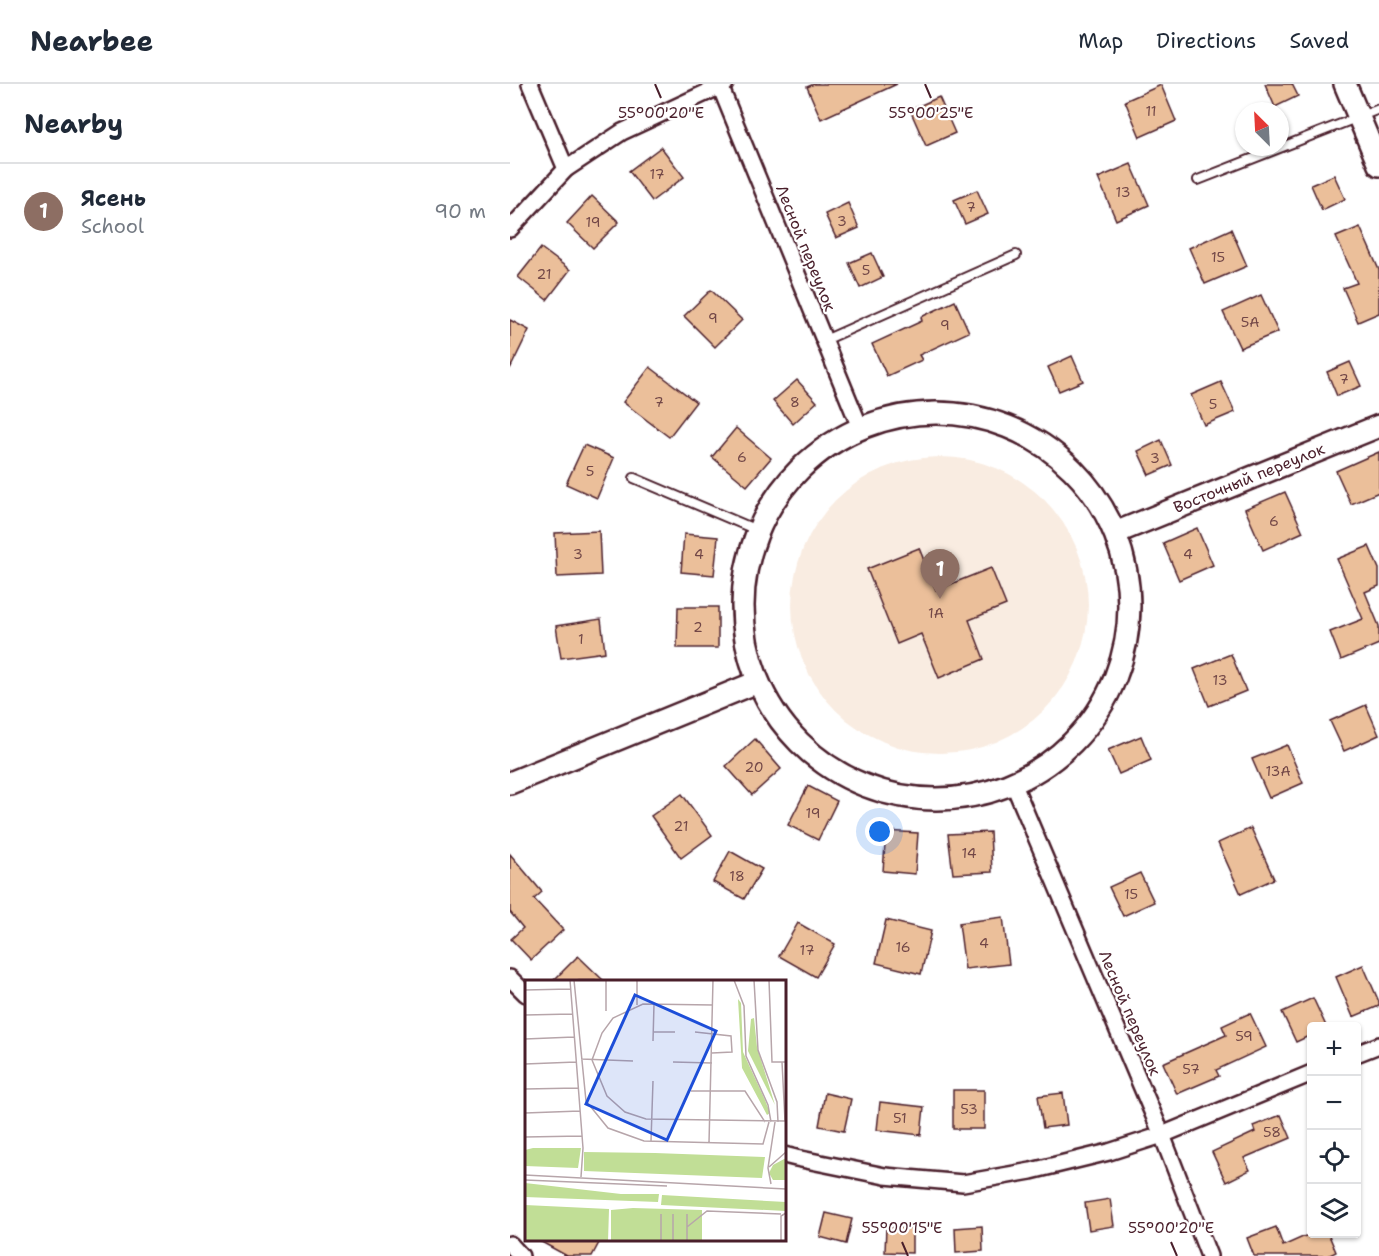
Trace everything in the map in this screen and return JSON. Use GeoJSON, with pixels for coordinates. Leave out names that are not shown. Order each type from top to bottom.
{"type":"FeatureCollection","features":[{"type":"Feature","properties":{"kind":"street"},"geometry":{"type":"LineString","coordinates":[[530,84],[566,169]]}},
{"type":"Feature","properties":{"kind":"street"},"geometry":{"type":"LineString","coordinates":[[1345,84],[1379,165]]}},
{"type":"Feature","properties":{"kind":"street"},"geometry":{"type":"LineString","coordinates":[[510,229],[566,169],[622,132],[723,85]]}},
{"type":"Feature","properties":{"kind":"street","name":"Лесной переулок"},"geometry":{"type":"LineString","coordinates":[[723,85],[859,425]]}},
{"type":"Feature","properties":{"kind":"street"},"geometry":{"type":"LineString","coordinates":[[943,410],[987,419],[1019,431],[1071,468],[1120,531],[1130,583],[1130,613],[1116,681],[1091,726],[1043,768],[1014,785],[953,800],[897,796],[843,776],[794,737],[770,707],[755,683],[747,649],[743,606],[751,551],[759,531],[766,514],[785,485],[820,450],[859,425],[890,417],[943,410]]}},
{"type":"Feature","properties":{"kind":"street","name":"Восточный переулок"},"geometry":{"type":"LineString","coordinates":[[1120,531],[1379,426]]}},
{"type":"Feature","properties":{"kind":"street"},"geometry":{"type":"LineString","coordinates":[[510,783],[755,683]]}},
{"type":"Feature","properties":{"kind":"street","name":"Лесной переулок"},"geometry":{"type":"LineString","coordinates":[[1014,785],[1162,1135],[1209,1256]]}},
{"type":"Feature","properties":{"kind":"street"},"geometry":{"type":"LineString","coordinates":[[510,978],[525,993]]}},
{"type":"Feature","properties":{"kind":"street"},"geometry":{"type":"LineString","coordinates":[[1361,1052],[1379,1045]]}},
{"type":"Feature","properties":{"kind":"street"},"geometry":{"type":"LineString","coordinates":[[786,1156],[885,1176],[963,1183],[1031,1172],[1110,1152],[1162,1135],[1307,1074]]}},
{"type":"Feature","properties":{"kind":"street"},"geometry":{"type":"LineString","coordinates":[[510,1244],[521,1256]]}},
{"type":"Feature","properties":{"kind":"lane"},"geometry":{"type":"LineString","coordinates":[[1198,180],[1379,109]]}},
{"type":"Feature","properties":{"kind":"lane"},"geometry":{"type":"LineString","coordinates":[[825,340],[1016,255]]}},
{"type":"Feature","properties":{"kind":"lane"},"geometry":{"type":"LineString","coordinates":[[634,478],[759,531]]}},
{"type":"Feature","properties":{"kind":"shaded area"},"geometry":{"type":"Polygon","coordinates":[[[940,457],[969,460],[997,468],[1022,482],[1045,500],[1063,523],[1077,548],[1085,576],[1088,605],[1085,634],[1077,662],[1063,687],[1045,710],[1022,728],[997,742],[969,750],[940,753],[911,750],[883,742],[858,728],[835,710],[817,687],[803,662],[795,634],[792,605],[795,576],[803,548],[817,523],[835,500],[858,482],[883,468],[911,460],[940,457]]]}},
{"type":"Feature","properties":{"kind":"building"},"geometry":{"type":"Polygon","coordinates":[[[814,84],[897,84],[821,119],[807,87],[814,84]]]}},
{"type":"Feature","properties":{"kind":"building"},"geometry":{"type":"Polygon","coordinates":[[[1265,84],[1292,84],[1298,96],[1285,102],[1273,102],[1265,84]]]}},
{"type":"Feature","properties":{"kind":"building"},"geometry":{"type":"Polygon","coordinates":[[[1161,85],[1176,121],[1140,137],[1125,101],[1161,85]]]}},
{"type":"Feature","properties":{"kind":"building"},"geometry":{"type":"Polygon","coordinates":[[[939,97],[955,133],[926,146],[910,110],[939,97]]]}},
{"type":"Feature","properties":{"kind":"building"},"geometry":{"type":"Polygon","coordinates":[[[661,147],[684,177],[652,201],[629,171],[661,147]]]}},
{"type":"Feature","properties":{"kind":"building"},"geometry":{"type":"Polygon","coordinates":[[[1131,164],[1149,205],[1116,220],[1098,178],[1131,164]]]}},
{"type":"Feature","properties":{"kind":"building"},"geometry":{"type":"Polygon","coordinates":[[[1334,175],[1345,199],[1322,210],[1311,185],[1334,175]]]}},
{"type":"Feature","properties":{"kind":"building"},"geometry":{"type":"Polygon","coordinates":[[[977,190],[988,214],[965,224],[954,200],[977,190]]]}},
{"type":"Feature","properties":{"kind":"building"},"geometry":{"type":"Polygon","coordinates":[[[592,196],[619,222],[593,248],[567,223],[592,196]]]}},
{"type":"Feature","properties":{"kind":"building"},"geometry":{"type":"Polygon","coordinates":[[[848,203],[859,228],[836,238],[825,214],[848,203]]]}},
{"type":"Feature","properties":{"kind":"building"},"geometry":{"type":"Polygon","coordinates":[[[1360,227],[1379,270],[1379,313],[1358,322],[1343,288],[1357,283],[1336,237],[1360,227]]]}},
{"type":"Feature","properties":{"kind":"building"},"geometry":{"type":"Polygon","coordinates":[[[1231,229],[1247,266],[1205,284],[1189,248],[1231,229]]]}},
{"type":"Feature","properties":{"kind":"building"},"geometry":{"type":"Polygon","coordinates":[[[541,248],[570,270],[547,300],[518,277],[541,248]]]}},
{"type":"Feature","properties":{"kind":"building"},"geometry":{"type":"Polygon","coordinates":[[[872,253],[883,277],[860,288],[849,263],[872,253]]]}},
{"type":"Feature","properties":{"kind":"building"},"geometry":{"type":"Polygon","coordinates":[[[711,290],[742,320],[715,347],[684,316],[711,290]]]}},
{"type":"Feature","properties":{"kind":"building"},"geometry":{"type":"Polygon","coordinates":[[[1261,295],[1278,332],[1240,348],[1223,312],[1261,295]]]}},
{"type":"Feature","properties":{"kind":"building"},"geometry":{"type":"Polygon","coordinates":[[[955,301],[969,332],[919,355],[922,360],[887,376],[872,344],[922,321],[921,317],[955,301]]]}},
{"type":"Feature","properties":{"kind":"building"},"geometry":{"type":"Polygon","coordinates":[[[510,320],[529,330],[510,369],[510,320]]]}},
{"type":"Feature","properties":{"kind":"building"},"geometry":{"type":"Polygon","coordinates":[[[1072,356],[1083,381],[1059,391],[1048,367],[1072,356]]]}},
{"type":"Feature","properties":{"kind":"building"},"geometry":{"type":"Polygon","coordinates":[[[1350,362],[1361,386],[1337,396],[1327,372],[1350,362]]]}},
{"type":"Feature","properties":{"kind":"building"},"geometry":{"type":"Polygon","coordinates":[[[650,367],[696,402],[669,437],[623,402],[650,367]]]}},
{"type":"Feature","properties":{"kind":"building"},"geometry":{"type":"Polygon","coordinates":[[[797,380],[817,402],[793,424],[773,401],[797,380]]]}},
{"type":"Feature","properties":{"kind":"building"},"geometry":{"type":"Polygon","coordinates":[[[1221,382],[1235,412],[1204,425],[1191,395],[1221,382]]]}},
{"type":"Feature","properties":{"kind":"building"},"geometry":{"type":"Polygon","coordinates":[[[736,428],[771,458],[747,486],[712,457],[736,428]]]}},
{"type":"Feature","properties":{"kind":"building"},"geometry":{"type":"Polygon","coordinates":[[[1161,440],[1172,465],[1149,475],[1138,451],[1161,440]]]}},
{"type":"Feature","properties":{"kind":"building"},"geometry":{"type":"Polygon","coordinates":[[[584,445],[614,458],[597,498],[566,484],[584,445]]]}},
{"type":"Feature","properties":{"kind":"building"},"geometry":{"type":"Polygon","coordinates":[[[1379,452],[1379,492],[1351,504],[1336,471],[1379,452]]]}},
{"type":"Feature","properties":{"kind":"building"},"geometry":{"type":"Polygon","coordinates":[[[1285,492],[1303,532],[1263,550],[1245,509],[1285,492]]]}},
{"type":"Feature","properties":{"kind":"building"},"geometry":{"type":"Polygon","coordinates":[[[1197,528],[1213,565],[1179,580],[1163,543],[1197,528]]]}},
{"type":"Feature","properties":{"kind":"building"},"geometry":{"type":"Polygon","coordinates":[[[599,531],[601,575],[557,577],[555,533],[599,531]]]}},
{"type":"Feature","properties":{"kind":"building"},"geometry":{"type":"Polygon","coordinates":[[[684,534],[718,537],[714,575],[681,572],[684,534]]]}},
{"type":"Feature","properties":{"kind":"building"},"geometry":{"type":"Polygon","coordinates":[[[1369,546],[1379,569],[1379,586],[1365,592],[1379,626],[1379,644],[1341,660],[1330,632],[1363,619],[1337,559],[1369,546]]]}},
{"type":"Feature","properties":{"kind":"building"},"geometry":{"type":"Polygon","coordinates":[[[919,548],[936,590],[991,568],[1006,605],[969,620],[984,659],[939,678],[921,634],[897,644],[867,569],[919,548]]]}},
{"type":"Feature","properties":{"kind":"building"},"geometry":{"type":"Polygon","coordinates":[[[678,607],[718,607],[718,648],[677,648],[678,607]]]}},
{"type":"Feature","properties":{"kind":"building"},"geometry":{"type":"Polygon","coordinates":[[[601,619],[605,652],[561,658],[556,626],[601,619]]]}},
{"type":"Feature","properties":{"kind":"building"},"geometry":{"type":"Polygon","coordinates":[[[1231,654],[1246,691],[1209,706],[1194,669],[1231,654]]]}},
{"type":"Feature","properties":{"kind":"building"},"geometry":{"type":"Polygon","coordinates":[[[1366,705],[1379,735],[1344,751],[1330,721],[1366,705]]]}},
{"type":"Feature","properties":{"kind":"building"},"geometry":{"type":"Polygon","coordinates":[[[1141,736],[1151,760],[1119,774],[1108,750],[1141,736]]]}},
{"type":"Feature","properties":{"kind":"building"},"geometry":{"type":"Polygon","coordinates":[[[755,739],[781,769],[752,795],[726,766],[755,739]]]}},
{"type":"Feature","properties":{"kind":"building"},"geometry":{"type":"Polygon","coordinates":[[[1287,745],[1303,783],[1269,798],[1252,759],[1287,745]]]}},
{"type":"Feature","properties":{"kind":"building"},"geometry":{"type":"Polygon","coordinates":[[[808,786],[837,801],[818,840],[788,825],[808,786]]]}},
{"type":"Feature","properties":{"kind":"building"},"geometry":{"type":"Polygon","coordinates":[[[682,794],[712,835],[681,858],[651,816],[682,794]]]}},
{"type":"Feature","properties":{"kind":"building"},"geometry":{"type":"Polygon","coordinates":[[[1251,828],[1274,879],[1241,894],[1218,843],[1251,828]]]}},
{"type":"Feature","properties":{"kind":"building"},"geometry":{"type":"Polygon","coordinates":[[[886,831],[918,833],[915,874],[883,871],[886,831]]]}},
{"type":"Feature","properties":{"kind":"building"},"geometry":{"type":"Polygon","coordinates":[[[990,832],[992,872],[953,874],[948,834],[990,832]]]}},
{"type":"Feature","properties":{"kind":"building"},"geometry":{"type":"Polygon","coordinates":[[[730,851],[762,869],[744,899],[713,882],[730,851]]]}},
{"type":"Feature","properties":{"kind":"building"},"geometry":{"type":"Polygon","coordinates":[[[510,854],[542,892],[534,899],[563,930],[531,960],[511,939],[523,928],[510,912],[510,854]]]}},
{"type":"Feature","properties":{"kind":"building"},"geometry":{"type":"Polygon","coordinates":[[[1140,873],[1154,902],[1123,916],[1109,887],[1140,873]]]}},
{"type":"Feature","properties":{"kind":"building"},"geometry":{"type":"Polygon","coordinates":[[[1003,917],[1009,964],[965,969],[959,923],[1003,917]]]}},
{"type":"Feature","properties":{"kind":"building"},"geometry":{"type":"Polygon","coordinates":[[[886,920],[931,931],[921,974],[876,963],[886,920]]]}},
{"type":"Feature","properties":{"kind":"building"},"geometry":{"type":"Polygon","coordinates":[[[798,923],[835,944],[816,977],[779,956],[798,923]]]}},
{"type":"Feature","properties":{"kind":"building"},"geometry":{"type":"Polygon","coordinates":[[[578,956],[603,980],[554,980],[578,956]]]}},
{"type":"Feature","properties":{"kind":"building"},"geometry":{"type":"Polygon","coordinates":[[[1363,965],[1379,1006],[1353,1017],[1336,977],[1363,965]]]}},
{"type":"Feature","properties":{"kind":"building"},"geometry":{"type":"Polygon","coordinates":[[[1313,998],[1324,1022],[1307,1022],[1307,1037],[1296,1042],[1282,1012],[1313,998]]]}},
{"type":"Feature","properties":{"kind":"building"},"geometry":{"type":"Polygon","coordinates":[[[1250,1013],[1266,1047],[1216,1070],[1219,1076],[1177,1094],[1163,1063],[1226,1035],[1222,1026],[1250,1013]]]}},
{"type":"Feature","properties":{"kind":"building"},"geometry":{"type":"Polygon","coordinates":[[[953,1090],[984,1090],[984,1129],[953,1129],[953,1090]]]}},
{"type":"Feature","properties":{"kind":"building"},"geometry":{"type":"Polygon","coordinates":[[[825,1093],[851,1099],[844,1131],[819,1126],[825,1093]]]}},
{"type":"Feature","properties":{"kind":"building"},"geometry":{"type":"Polygon","coordinates":[[[1063,1093],[1067,1125],[1043,1128],[1038,1096],[1063,1093]]]}},
{"type":"Feature","properties":{"kind":"building"},"geometry":{"type":"Polygon","coordinates":[[[880,1102],[924,1107],[921,1135],[877,1130],[880,1102]]]}},
{"type":"Feature","properties":{"kind":"building"},"geometry":{"type":"Polygon","coordinates":[[[1281,1115],[1291,1138],[1244,1158],[1250,1170],[1226,1182],[1212,1152],[1255,1132],[1253,1126],[1281,1115]]]}},
{"type":"Feature","properties":{"kind":"building"},"geometry":{"type":"Polygon","coordinates":[[[1110,1199],[1114,1226],[1089,1230],[1085,1203],[1110,1199]]]}},
{"type":"Feature","properties":{"kind":"building"},"geometry":{"type":"Polygon","coordinates":[[[826,1213],[852,1219],[846,1244],[820,1237],[826,1213]]]}},
{"type":"Feature","properties":{"kind":"building"},"geometry":{"type":"Polygon","coordinates":[[[982,1226],[983,1251],[956,1253],[955,1228],[982,1226]]]}},
{"type":"Feature","properties":{"kind":"building"},"geometry":{"type":"Polygon","coordinates":[[[886,1227],[912,1228],[912,1253],[885,1252],[886,1227]]]}},
{"type":"Feature","properties":{"kind":"building"},"geometry":{"type":"Polygon","coordinates":[[[1276,1227],[1283,1246],[1307,1235],[1307,1238],[1330,1238],[1336,1252],[1328,1256],[1254,1256],[1247,1238],[1276,1227]]]}},
{"type":"Feature","properties":{"kind":"building"},"geometry":{"type":"Polygon","coordinates":[[[540,1241],[600,1241],[592,1256],[567,1256],[540,1241]]]}},
{"type":"Feature","properties":{"kind":"place","name":"Ясень"},"geometry":{"type":"Point","coordinates":[940,599]}}]}
